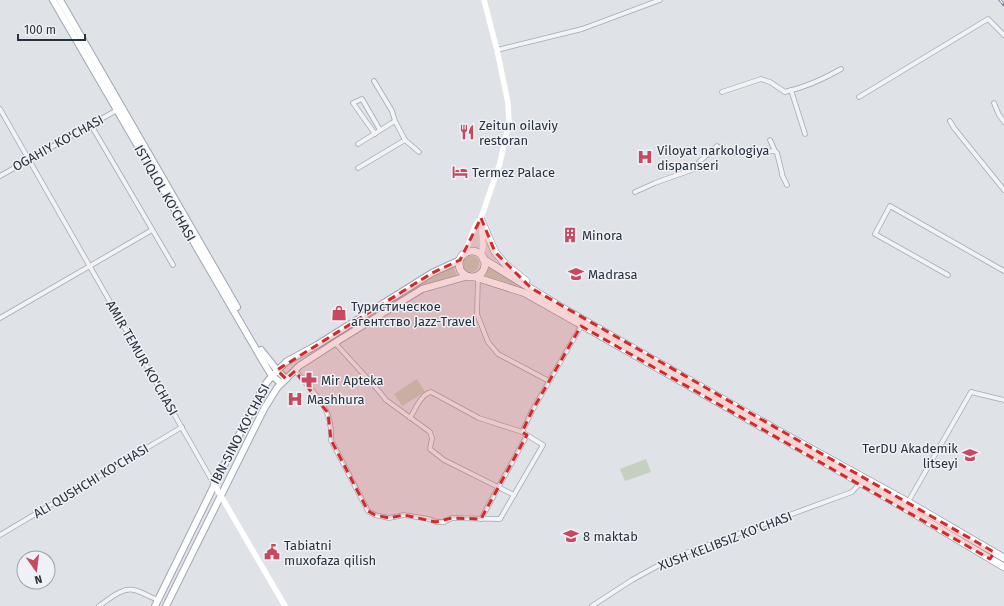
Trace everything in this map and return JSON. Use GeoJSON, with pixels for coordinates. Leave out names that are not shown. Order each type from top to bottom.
{"type":"FeatureCollection","features":[{"type":"Feature","properties":{"kind":"highway"},"geometry":{"type":"LineString","coordinates":[[481,219],[495,252],[506,265],[525,280],[532,288]]}},
{"type":"Feature","properties":{"kind":"highway"},"geometry":{"type":"LineString","coordinates":[[1004,558],[908,502],[777,430],[706,388],[579,317],[482,257],[472,252],[462,257],[460,270],[474,277],[525,293],[860,483],[1004,567]]}},
{"type":"Feature","properties":{"kind":"highway"},"geometry":{"type":"LineString","coordinates":[[474,277],[480,274],[483,270],[484,264],[482,257]]}},
{"type":"Feature","properties":{"kind":"highway"},"geometry":{"type":"LineString","coordinates":[[990,559],[994,552]]}},
{"type":"Feature","properties":{"kind":"main road","name":"ISTIQLOL KO'CHASI"},"geometry":{"type":"LineString","coordinates":[[53,0],[272,376],[284,381]]}},
{"type":"Feature","properties":{"kind":"main road","name":"ISTIQLOL KO'CHASI"},"geometry":{"type":"LineString","coordinates":[[60,0],[257,342],[284,381]]}},
{"type":"Feature","properties":{"kind":"main road"},"geometry":{"type":"LineString","coordinates":[[482,257],[483,245],[481,219],[500,164],[509,122],[508,103],[497,50],[484,0]]}},
{"type":"Feature","properties":{"kind":"main road"},"geometry":{"type":"LineString","coordinates":[[462,257],[476,224],[481,219]]}},
{"type":"Feature","properties":{"kind":"main road","name":"IBN-SINO KO'CHASI"},"geometry":{"type":"LineString","coordinates":[[157,603],[214,484],[264,386],[277,370],[286,362],[317,345],[462,257]]}},
{"type":"Feature","properties":{"kind":"main road","name":"IBN-SINO KO'CHASI"},"geometry":{"type":"LineString","coordinates":[[166,606],[264,409],[284,381],[295,370],[335,343],[422,289],[474,277]]}},
{"type":"Feature","properties":{"kind":"main road","name":"AMIR TEMUR KO'CHASI"},"geometry":{"type":"LineString","coordinates":[[214,484],[285,606]]}},
{"type":"Feature","properties":{"kind":"street"},"geometry":{"type":"LineString","coordinates":[[497,50],[582,28],[660,0]]}},
{"type":"Feature","properties":{"kind":"street"},"geometry":{"type":"LineString","coordinates":[[859,98],[988,19],[1004,35]]}},
{"type":"Feature","properties":{"kind":"street"},"geometry":{"type":"LineString","coordinates":[[722,92],[761,78],[785,92],[822,80],[841,69]]}},
{"type":"Feature","properties":{"kind":"street"},"geometry":{"type":"LineString","coordinates":[[374,81],[392,111],[395,121],[405,140],[419,152]]}},
{"type":"Feature","properties":{"kind":"street"},"geometry":{"type":"LineString","coordinates":[[791,90],[805,134]]}},
{"type":"Feature","properties":{"kind":"street"},"geometry":{"type":"LineString","coordinates":[[375,134],[353,103],[362,99],[380,130]]}},
{"type":"Feature","properties":{"kind":"street"},"geometry":{"type":"LineString","coordinates":[[994,103],[1004,122]]}},
{"type":"Feature","properties":{"kind":"street","name":"AMIR TEMUR KO'CHASI"},"geometry":{"type":"LineString","coordinates":[[0,109],[214,484]]}},
{"type":"Feature","properties":{"kind":"street","name":"OGAHIY KO'CHASI"},"geometry":{"type":"LineString","coordinates":[[0,176],[116,110]]}},
{"type":"Feature","properties":{"kind":"street"},"geometry":{"type":"LineString","coordinates":[[358,144],[395,121]]}},
{"type":"Feature","properties":{"kind":"street"},"geometry":{"type":"LineString","coordinates":[[950,121],[1004,190]]}},
{"type":"Feature","properties":{"kind":"street"},"geometry":{"type":"LineString","coordinates":[[91,125],[173,265]]}},
{"type":"Feature","properties":{"kind":"street"},"geometry":{"type":"LineString","coordinates":[[358,168],[405,140]]}},
{"type":"Feature","properties":{"kind":"street"},"geometry":{"type":"LineString","coordinates":[[770,140],[777,153],[782,176],[787,186]]}},
{"type":"Feature","properties":{"kind":"street"},"geometry":{"type":"LineString","coordinates":[[635,192],[694,169],[700,161],[717,146],[732,153],[775,151]]}},
{"type":"Feature","properties":{"kind":"street"},"geometry":{"type":"LineString","coordinates":[[948,275],[875,234],[890,206],[897,208],[1004,271]]}},
{"type":"Feature","properties":{"kind":"street"},"geometry":{"type":"LineString","coordinates":[[0,318],[152,230]]}},
{"type":"Feature","properties":{"kind":"street"},"geometry":{"type":"LineString","coordinates":[[474,277],[478,314],[488,342],[498,354],[549,381]]}},
{"type":"Feature","properties":{"kind":"street"},"geometry":{"type":"LineString","coordinates":[[522,432],[532,411],[581,326]]}},
{"type":"Feature","properties":{"kind":"street"},"geometry":{"type":"LineString","coordinates":[[335,343],[386,400],[430,432],[432,438],[430,449],[444,460],[514,495]]}},
{"type":"Feature","properties":{"kind":"street"},"geometry":{"type":"LineString","coordinates":[[295,370],[320,400],[328,413],[332,429],[331,440],[368,511],[375,515],[389,518],[404,514],[429,519],[436,522],[444,522],[452,518],[500,519],[543,445],[522,432],[479,418],[431,392],[428,392],[418,404],[410,418]]}},
{"type":"Feature","properties":{"kind":"street"},"geometry":{"type":"LineString","coordinates":[[908,502],[972,392],[1004,400]]}},
{"type":"Feature","properties":{"kind":"street","name":"ALI QUSHCHI KO'CHASI"},"geometry":{"type":"LineString","coordinates":[[0,535],[182,427]]}},
{"type":"Feature","properties":{"kind":"street"},"geometry":{"type":"LineString","coordinates":[[481,519],[527,435]]}},
{"type":"Feature","properties":{"kind":"street","name":"XUSH KELIBSIZ KO'CHASI"},"geometry":{"type":"LineString","coordinates":[[592,606],[632,580],[672,558],[852,492],[860,483]]}},
{"type":"Feature","properties":{"kind":"street"},"geometry":{"type":"LineString","coordinates":[[99,606],[121,592],[129,590],[134,590],[157,603]]}},
{"type":"Feature","properties":{"kind":"highlighted area"},"geometry":{"type":"Polygon","coordinates":[[[481,218],[495,252],[531,288],[994,552],[990,559],[581,326],[532,411],[522,432],[527,435],[481,519],[452,518],[436,522],[404,515],[389,518],[375,515],[368,511],[331,440],[328,413],[295,371],[286,379],[277,370],[432,273],[460,260],[481,218]]]}},
{"type":"Feature","properties":{"kind":"green space"},"geometry":{"type":"Polygon","coordinates":[[[471,256],[477,258],[479,264],[477,270],[471,272],[465,270],[463,264],[465,258],[471,256]]]}},
{"type":"Feature","properties":{"kind":"green space"},"geometry":{"type":"Polygon","coordinates":[[[453,266],[457,276],[419,286],[453,266]]]}},
{"type":"Feature","properties":{"kind":"green space"},"geometry":{"type":"Polygon","coordinates":[[[488,266],[518,286],[485,276],[488,266]]]}},
{"type":"Feature","properties":{"kind":"green space"},"geometry":{"type":"Polygon","coordinates":[[[417,379],[425,392],[402,406],[394,394],[417,379]]]}},
{"type":"Feature","properties":{"kind":"green space"},"geometry":{"type":"Polygon","coordinates":[[[646,459],[651,472],[625,481],[620,469],[646,459]]]}},
{"type":"Feature","properties":{"kind":"railway"},"geometry":{"type":"LineString","coordinates":[[1000,0],[1004,5]]}},
{"type":"Feature","properties":{"kind":"place","name":"Zeitun oilaviy restoran"},"geometry":{"type":"Point","coordinates":[467,132]}},
{"type":"Feature","properties":{"kind":"place","name":"Viloyat narkologiya dispanseri"},"geometry":{"type":"Point","coordinates":[645,157]}},
{"type":"Feature","properties":{"kind":"place","name":"Termez Palace"},"geometry":{"type":"Point","coordinates":[460,172]}},
{"type":"Feature","properties":{"kind":"place","name":"Minora"},"geometry":{"type":"Point","coordinates":[570,235]}},
{"type":"Feature","properties":{"kind":"place","name":"Madrasa"},"geometry":{"type":"Point","coordinates":[576,274]}},
{"type":"Feature","properties":{"kind":"place","name":"Туристическое агентство Jazz-Travel"},"geometry":{"type":"Point","coordinates":[339,313]}},
{"type":"Feature","properties":{"kind":"place","name":"Mir Apteka"},"geometry":{"type":"Point","coordinates":[309,380]}},
{"type":"Feature","properties":{"kind":"place","name":"Mashhura"},"geometry":{"type":"Point","coordinates":[295,399]}},
{"type":"Feature","properties":{"kind":"place","name":"TerDU Akademik litseyi"},"geometry":{"type":"Point","coordinates":[970,455]}},
{"type":"Feature","properties":{"kind":"place","name":"8 maktab"},"geometry":{"type":"Point","coordinates":[571,536]}},
{"type":"Feature","properties":{"kind":"place","name":"Tabiatni muxofaza qilish"},"geometry":{"type":"Point","coordinates":[272,552]}}]}
